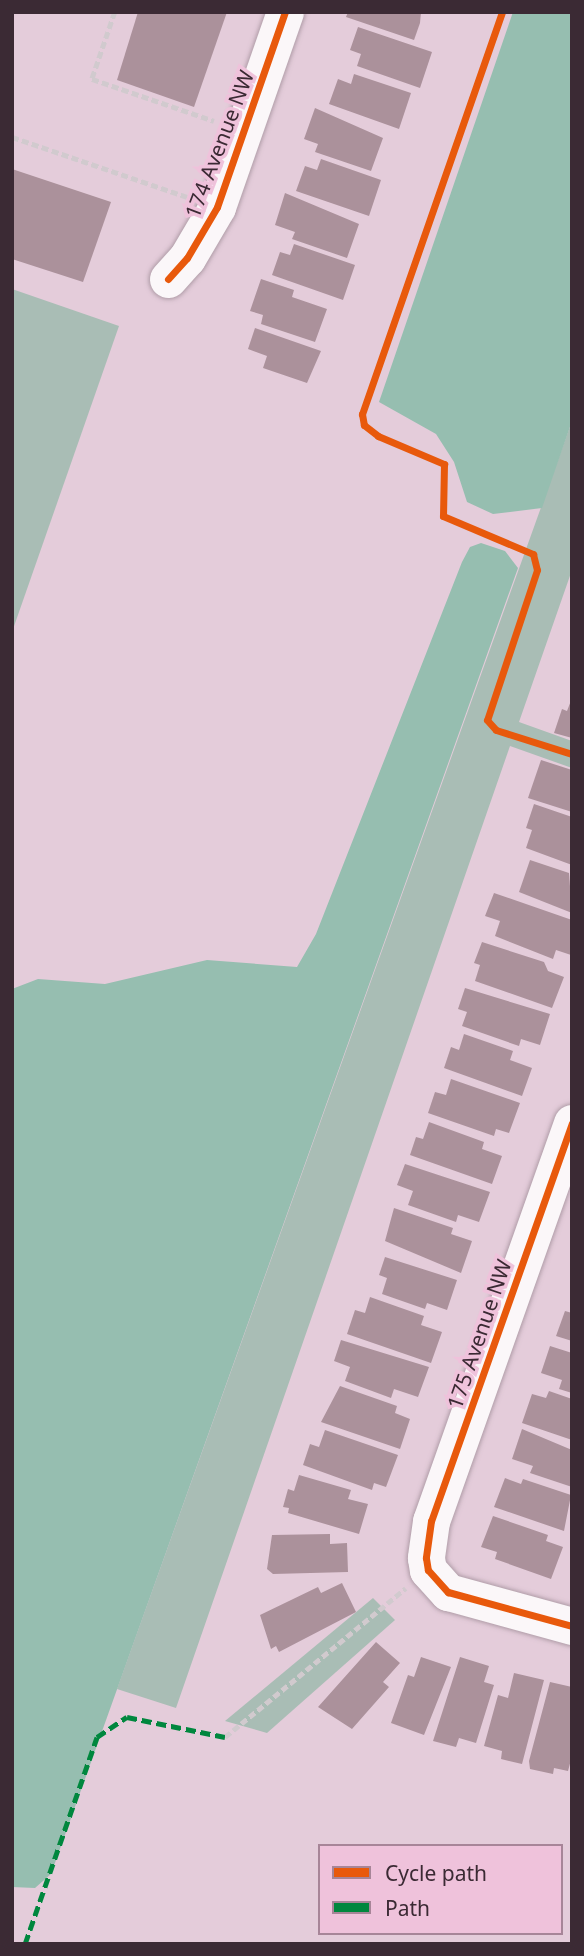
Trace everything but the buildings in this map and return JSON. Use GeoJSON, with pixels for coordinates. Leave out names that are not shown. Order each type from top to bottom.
{"type":"FeatureCollection","features":[{"type":"Feature","properties":{"kind":"street","name":"174 Avenue NW"},"geometry":{"type":"LineString","coordinates":[[168,279],[194,247],[217,207],[285,12]]}},
{"type":"Feature","properties":{"kind":"street","name":"175 Avenue NW"},"geometry":{"type":"LineString","coordinates":[[427,1564],[431,1521],[572,1123]]}},
{"type":"Feature","properties":{"kind":"street"},"geometry":{"type":"LineString","coordinates":[[427,1564],[448,1592],[572,1626]]}},
{"type":"Feature","properties":{"kind":"path"},"geometry":{"type":"LineString","coordinates":[[116,12],[92,79],[226,125]]}},
{"type":"Feature","properties":{"kind":"path"},"geometry":{"type":"LineString","coordinates":[[12,137],[195,200]]}},
{"type":"Feature","properties":{"kind":"path"},"geometry":{"type":"LineString","coordinates":[[225,1737],[427,1564]]}},
{"type":"Feature","properties":{"kind":"green space"},"geometry":{"type":"Polygon","coordinates":[[[513,12],[572,12],[572,421],[542,508],[493,514],[467,502],[454,462],[436,434],[379,402],[513,12]]]}},
{"type":"Feature","properties":{"kind":"green space"},"geometry":{"type":"Polygon","coordinates":[[[12,289],[119,326],[12,632],[12,289]]]}},
{"type":"Feature","properties":{"kind":"green space"},"geometry":{"type":"Polygon","coordinates":[[[572,421],[572,570],[519,722],[572,741],[572,768],[510,746],[176,1708],[117,1689],[572,421]]]}},
{"type":"Feature","properties":{"kind":"green space"},"geometry":{"type":"Polygon","coordinates":[[[481,543],[505,551],[518,568],[51,1874],[35,1888],[12,1887],[12,989],[38,979],[105,984],[207,960],[297,967],[316,934],[462,562],[470,547],[481,543]]]}},
{"type":"Feature","properties":{"kind":"green space"},"geometry":{"type":"Polygon","coordinates":[[[373,1598],[395,1620],[267,1733],[225,1721],[373,1598]]]}},
{"type":"Feature","properties":{"kind":"marked path"},"geometry":{"type":"LineString","coordinates":[[25,1944],[97,1737],[127,1717],[225,1737]]}},
{"type":"Feature","properties":{"kind":"cycle path"},"geometry":{"type":"LineString","coordinates":[[168,279],[187,258],[217,207],[285,12]]}},
{"type":"Feature","properties":{"kind":"cycle path"},"geometry":{"type":"LineString","coordinates":[[502,12],[362,414],[364,425],[378,436],[444,464],[443,516],[533,554],[537,570],[487,720],[496,730],[572,754]]}},
{"type":"Feature","properties":{"kind":"cycle path"},"geometry":{"type":"LineString","coordinates":[[572,1123],[431,1521],[426,1558],[428,1570],[448,1592],[572,1626]]}}]}
